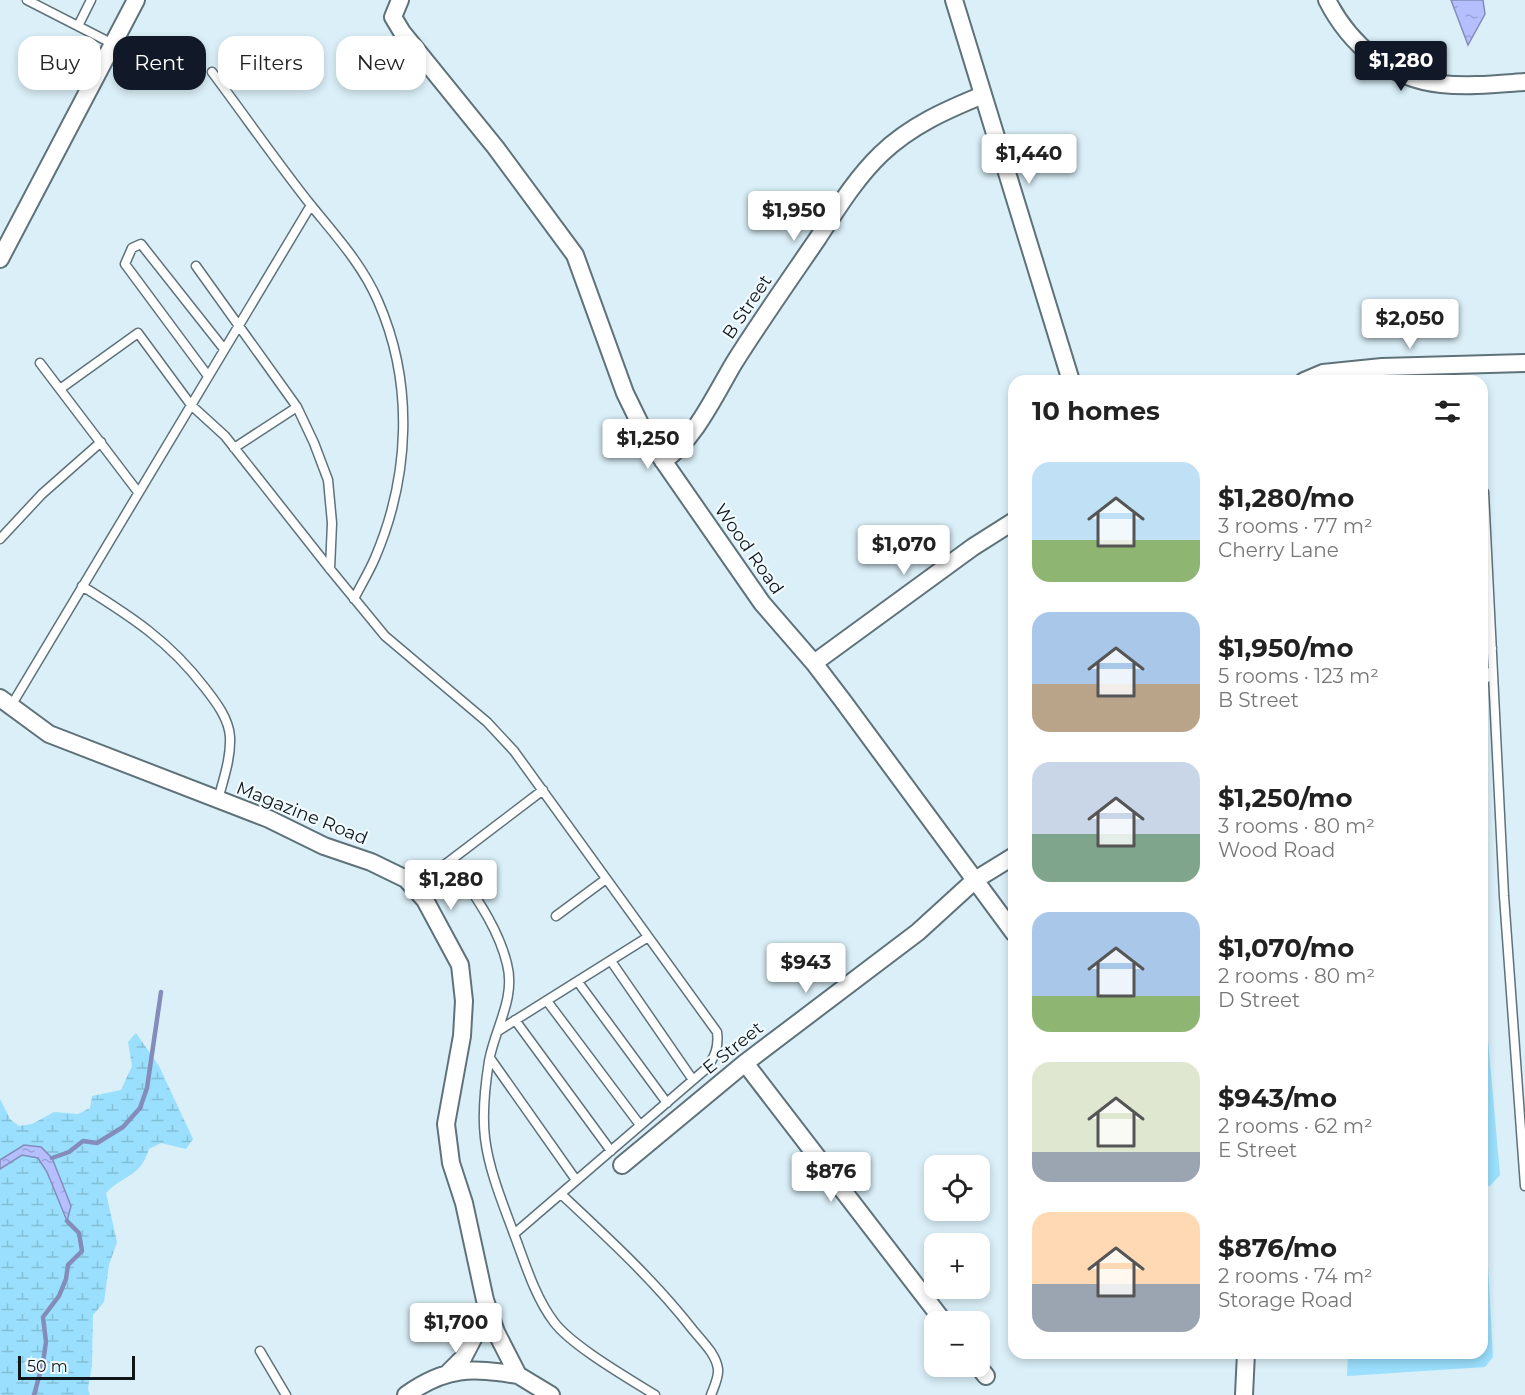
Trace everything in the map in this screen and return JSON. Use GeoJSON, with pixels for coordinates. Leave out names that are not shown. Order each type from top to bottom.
{"type":"FeatureCollection","features":[{"type":"Feature","properties":{"kind":"street"},"geometry":{"type":"LineString","coordinates":[[0,259],[136,0]]}},
{"type":"Feature","properties":{"kind":"street","name":"Wood Road"},"geometry":{"type":"LineString","coordinates":[[400,0],[393,17],[411,43],[496,148],[575,255],[625,393],[646,436],[762,603],[814,663],[1008,925]]}},
{"type":"Feature","properties":{"kind":"street"},"geometry":{"type":"LineString","coordinates":[[954,0],[1069,375]]}},
{"type":"Feature","properties":{"kind":"street"},"geometry":{"type":"LineString","coordinates":[[1327,0],[1334,15],[1358,45],[1373,58],[1398,72],[1440,84],[1464,86],[1525,82]]}},
{"type":"Feature","properties":{"kind":"street","name":"B Street"},"geometry":{"type":"LineString","coordinates":[[663,461],[675,453],[691,433],[759,322],[848,194],[880,154],[932,117],[983,95]]}},
{"type":"Feature","properties":{"kind":"street"},"geometry":{"type":"LineString","coordinates":[[1318,375],[1382,367],[1525,363]]}},
{"type":"Feature","properties":{"kind":"street"},"geometry":{"type":"LineString","coordinates":[[814,663],[973,547],[1008,525]]}},
{"type":"Feature","properties":{"kind":"street","name":"Magazine Road"},"geometry":{"type":"LineString","coordinates":[[6,702],[49,734],[269,819],[324,846],[371,862],[406,879],[425,900],[460,965],[464,1001],[462,1036],[446,1124],[451,1163],[464,1203],[488,1310],[496,1332],[518,1375]]}},
{"type":"Feature","properties":{"kind":"street","name":"E Street"},"geometry":{"type":"LineString","coordinates":[[622,1165],[745,1064],[918,932],[975,880],[1008,860]]}},
{"type":"Feature","properties":{"kind":"street"},"geometry":{"type":"LineString","coordinates":[[745,1064],[936,1311]]}},
{"type":"Feature","properties":{"kind":"street"},"geometry":{"type":"LineString","coordinates":[[406,1395],[448,1373],[463,1358],[488,1310]]}},
{"type":"Feature","properties":{"kind":"street"},"geometry":{"type":"LineString","coordinates":[[1244,1395],[1246,1359]]}},
{"type":"Feature","properties":{"kind":"street"},"geometry":{"type":"LineString","coordinates":[[448,1373],[478,1369],[518,1375],[551,1395]]}},
{"type":"Feature","properties":{"kind":"lane"},"geometry":{"type":"LineString","coordinates":[[27,0],[112,44]]}},
{"type":"Feature","properties":{"kind":"lane"},"geometry":{"type":"LineString","coordinates":[[78,26],[91,0]]}},
{"type":"Feature","properties":{"kind":"lane"},"geometry":{"type":"LineString","coordinates":[[212,72],[358,265],[378,300],[396,350],[403,395],[404,432],[399,473],[392,510],[375,558],[354,599]]}},
{"type":"Feature","properties":{"kind":"lane"},"geometry":{"type":"LineString","coordinates":[[6,702],[82,586],[311,205]]}},
{"type":"Feature","properties":{"kind":"lane"},"geometry":{"type":"LineString","coordinates":[[208,376],[125,264],[132,248],[141,244],[224,350]]}},
{"type":"Feature","properties":{"kind":"lane"},"geometry":{"type":"LineString","coordinates":[[196,266],[297,407],[314,443],[328,480],[332,523],[330,569]]}},
{"type":"Feature","properties":{"kind":"lane"},"geometry":{"type":"LineString","coordinates":[[60,389],[138,333],[191,405],[225,436],[385,636],[487,722],[513,751],[717,1032],[719,1043],[707,1068],[514,1234]]}},
{"type":"Feature","properties":{"kind":"lane"},"geometry":{"type":"LineString","coordinates":[[40,363],[138,492]]}},
{"type":"Feature","properties":{"kind":"lane"},"geometry":{"type":"LineString","coordinates":[[234,448],[297,407]]}},
{"type":"Feature","properties":{"kind":"lane"},"geometry":{"type":"LineString","coordinates":[[0,538],[42,494],[100,442]]}},
{"type":"Feature","properties":{"kind":"lane"},"geometry":{"type":"LineString","coordinates":[[1488,570],[1504,896],[1525,1186]]}},
{"type":"Feature","properties":{"kind":"lane"},"geometry":{"type":"LineString","coordinates":[[82,586],[132,616],[164,642],[189,666],[214,699],[226,722],[230,737],[228,762],[218,800]]}},
{"type":"Feature","properties":{"kind":"lane"},"geometry":{"type":"LineString","coordinates":[[1488,643],[1492,648]]}},
{"type":"Feature","properties":{"kind":"lane"},"geometry":{"type":"LineString","coordinates":[[1488,676],[1493,669]]}},
{"type":"Feature","properties":{"kind":"lane"},"geometry":{"type":"LineString","coordinates":[[413,887],[543,790]]}},
{"type":"Feature","properties":{"kind":"lane"},"geometry":{"type":"LineString","coordinates":[[451,860],[484,911],[507,963],[509,993],[490,1058],[484,1100],[485,1139],[494,1175],[514,1234],[543,1306],[555,1324],[573,1341],[655,1395]]}},
{"type":"Feature","properties":{"kind":"lane"},"geometry":{"type":"LineString","coordinates":[[556,916],[606,879]]}},
{"type":"Feature","properties":{"kind":"lane"},"geometry":{"type":"LineString","coordinates":[[498,1030],[648,938]]}},
{"type":"Feature","properties":{"kind":"lane"},"geometry":{"type":"LineString","coordinates":[[611,961],[693,1080]]}},
{"type":"Feature","properties":{"kind":"lane"},"geometry":{"type":"LineString","coordinates":[[578,982],[667,1103]]}},
{"type":"Feature","properties":{"kind":"lane"},"geometry":{"type":"LineString","coordinates":[[547,1001],[640,1125]]}},
{"type":"Feature","properties":{"kind":"lane"},"geometry":{"type":"LineString","coordinates":[[515,1020],[611,1151]]}},
{"type":"Feature","properties":{"kind":"lane"},"geometry":{"type":"LineString","coordinates":[[490,1058],[576,1180]]}},
{"type":"Feature","properties":{"kind":"lane"},"geometry":{"type":"LineString","coordinates":[[561,1194],[669,1299],[709,1350],[718,1369],[711,1395]]}},
{"type":"Feature","properties":{"kind":"lane"},"geometry":{"type":"LineString","coordinates":[[260,1352],[286,1395]]}},
{"type":"Feature","properties":{"kind":"green space"},"geometry":{"type":"Polygon","coordinates":[[[136,1033],[159,1066],[193,1139],[186,1149],[161,1143],[149,1149],[136,1171],[106,1193],[117,1242],[109,1265],[104,1302],[93,1315],[92,1365],[88,1389],[90,1395],[0,1395],[0,1169],[22,1155],[38,1158],[47,1172],[67,1220],[71,1206],[52,1158],[24,1145],[0,1160],[0,1099],[10,1119],[19,1126],[32,1124],[54,1112],[78,1114],[90,1108],[92,1096],[121,1090],[132,1066],[128,1042],[136,1033]]]}},
{"type":"Feature","properties":{"kind":"green space"},"geometry":{"type":"Polygon","coordinates":[[[1488,1039],[1500,1175],[1488,1186],[1488,1039]]]}},
{"type":"Feature","properties":{"kind":"green space"},"geometry":{"type":"Polygon","coordinates":[[[1488,1265],[1493,1357],[1485,1367],[1347,1376],[1348,1359],[1488,1359],[1488,1265]]]}},
{"type":"Feature","properties":{"kind":"water"},"geometry":{"type":"Polygon","coordinates":[[[1451,0],[1483,0],[1485,14],[1468,45],[1451,0]]]}},
{"type":"Feature","properties":{"kind":"water"},"geometry":{"type":"Polygon","coordinates":[[[24,1145],[41,1147],[52,1158],[71,1206],[67,1221],[47,1172],[38,1158],[22,1155],[0,1169],[0,1160],[24,1145]]]}},
{"type":"Feature","properties":{"kind":"waterway"},"geometry":{"type":"LineString","coordinates":[[52,1158],[69,1152],[83,1141],[97,1143],[123,1127],[140,1108],[147,1088],[161,992]]}},
{"type":"Feature","properties":{"kind":"waterway"},"geometry":{"type":"LineString","coordinates":[[34,1395],[46,1342],[43,1317],[59,1296],[66,1279],[68,1265],[82,1251],[79,1233],[67,1221]]}}]}
